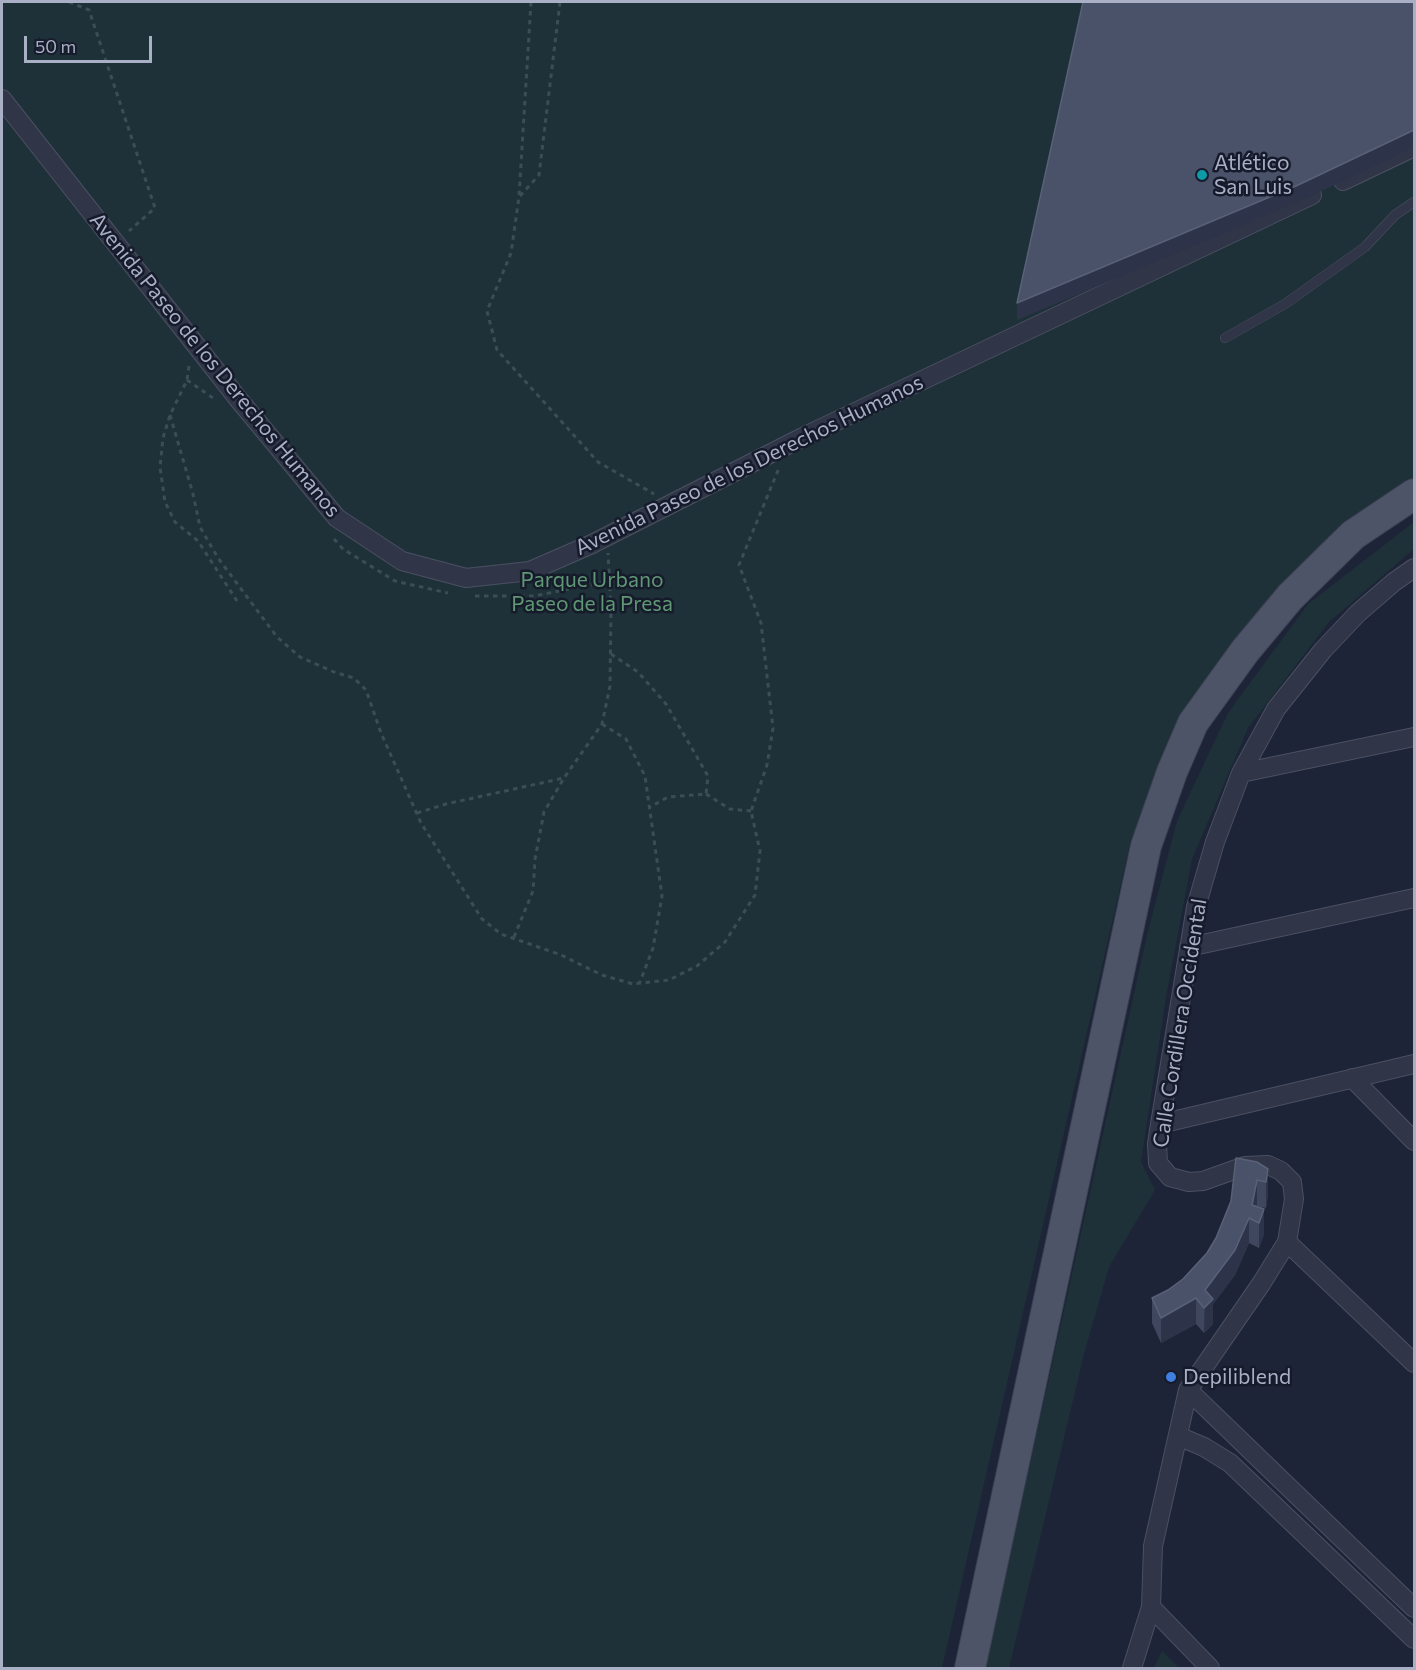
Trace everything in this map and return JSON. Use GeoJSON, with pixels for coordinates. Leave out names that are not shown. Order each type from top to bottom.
{"type":"FeatureCollection","features":[{"type":"Feature","properties":{"kind":"main road"},"geometry":{"type":"LineString","coordinates":[[970,1668],[1146,846],[1172,772],[1192,723],[1245,651],[1290,597],[1353,535],[1414,494]]}},
{"type":"Feature","properties":{"kind":"street","name":"Avenida Paseo de los Derechos Humanos"},"geometry":{"type":"LineString","coordinates":[[2,99],[192,340],[338,518],[402,561],[466,578],[530,571],[608,536],[1048,314],[1414,147]]}},
{"type":"Feature","properties":{"kind":"street","name":"Calle Cordillera Occidental"},"geometry":{"type":"LineString","coordinates":[[1188,1390],[1287,1242],[1294,1199],[1292,1182],[1281,1171],[1268,1165],[1245,1166],[1203,1180],[1189,1182],[1170,1177],[1158,1163],[1157,1144],[1196,907],[1215,842],[1241,773],[1276,709],[1323,650],[1358,613],[1414,568]]}},
{"type":"Feature","properties":{"kind":"street"},"geometry":{"type":"LineString","coordinates":[[1241,773],[1414,737]]}},
{"type":"Feature","properties":{"kind":"street"},"geometry":{"type":"LineString","coordinates":[[1189,947],[1414,898]]}},
{"type":"Feature","properties":{"kind":"street"},"geometry":{"type":"LineString","coordinates":[[1160,1124],[1414,1064]]}},
{"type":"Feature","properties":{"kind":"street"},"geometry":{"type":"LineString","coordinates":[[1352,1078],[1414,1141]]}},
{"type":"Feature","properties":{"kind":"street"},"geometry":{"type":"LineString","coordinates":[[1287,1242],[1414,1363]]}},
{"type":"Feature","properties":{"kind":"street"},"geometry":{"type":"LineString","coordinates":[[1188,1390],[1414,1608]]}},
{"type":"Feature","properties":{"kind":"street"},"geometry":{"type":"LineString","coordinates":[[1132,1668],[1151,1607],[1153,1546],[1188,1390]]}},
{"type":"Feature","properties":{"kind":"street"},"geometry":{"type":"LineString","coordinates":[[1216,1455],[1227,1450],[1231,1443],[1229,1429]]}},
{"type":"Feature","properties":{"kind":"street"},"geometry":{"type":"LineString","coordinates":[[1178,1436],[1204,1447],[1230,1463],[1414,1639]]}},
{"type":"Feature","properties":{"kind":"street"},"geometry":{"type":"LineString","coordinates":[[1151,1607],[1210,1668]]}},
{"type":"Feature","properties":{"kind":"lane"},"geometry":{"type":"LineString","coordinates":[[1225,338],[1285,304],[1365,247],[1395,215],[1414,202]]}},
{"type":"Feature","properties":{"kind":"path"},"geometry":{"type":"LineString","coordinates":[[69,2],[88,10],[155,208],[116,243]]}},
{"type":"Feature","properties":{"kind":"path"},"geometry":{"type":"LineString","coordinates":[[531,2],[519,197],[511,253],[487,311],[497,350],[598,462],[672,504]]}},
{"type":"Feature","properties":{"kind":"path"},"geometry":{"type":"LineString","coordinates":[[519,197],[539,175],[560,2]]}},
{"type":"Feature","properties":{"kind":"path"},"geometry":{"type":"LineString","coordinates":[[192,340],[187,380],[162,438],[160,467],[165,502],[175,522],[198,541],[237,601]]}},
{"type":"Feature","properties":{"kind":"path"},"geometry":{"type":"LineString","coordinates":[[170,415],[200,527],[218,558],[277,637],[300,657],[354,678],[366,690],[381,733],[420,823],[482,919],[501,933],[561,955],[602,975],[633,984],[669,980],[697,966],[725,942],[755,895],[760,851],[751,811],[767,765],[773,728],[761,623],[740,565],[788,445]]}},
{"type":"Feature","properties":{"kind":"path"},"geometry":{"type":"LineString","coordinates":[[514,938],[533,891],[535,859],[544,812],[564,778],[602,724],[610,686],[611,609],[608,536]]}},
{"type":"Feature","properties":{"kind":"path"},"geometry":{"type":"LineString","coordinates":[[611,654],[638,672],[666,704],[708,776],[706,794]]}},
{"type":"Feature","properties":{"kind":"path"},"geometry":{"type":"LineString","coordinates":[[602,724],[626,740],[645,776],[662,896],[653,948],[640,983]]}},
{"type":"Feature","properties":{"kind":"path"},"geometry":{"type":"LineString","coordinates":[[416,813],[446,804],[564,778]]}},
{"type":"Feature","properties":{"kind":"path"},"geometry":{"type":"LineString","coordinates":[[649,807],[668,797],[706,794],[729,809],[751,811]]}},
{"type":"Feature","properties":{"kind":"green space","name":"Parque Urbano Paseo de la Presa"},"geometry":{"type":"Polygon","coordinates":[[[2,2],[1414,2],[1414,482],[1377,500],[1340,525],[1274,594],[1131,839],[942,1668],[2,1668],[2,2]]]}},
{"type":"Feature","properties":{"kind":"green space"},"geometry":{"type":"Polygon","coordinates":[[[1414,522],[1414,549],[1329,622],[1248,728],[1192,859],[1166,997],[1141,1162],[1155,1190],[1109,1267],[1085,1350],[1009,1668],[985,1668],[1147,935],[1177,821],[1228,713],[1308,604],[1414,522]]]}},
{"type":"Feature","properties":{"kind":"green space"},"geometry":{"type":"Polygon","coordinates":[[[1162,1651],[1179,1668],[1154,1668],[1162,1651]]]}},
{"type":"Feature","properties":{"kind":"building","name":"Atlético San Luis"},"geometry":{"type":"Polygon","coordinates":[[[1083,2],[1414,2],[1414,130],[1296,186],[1017,303],[1083,2]]]}},
{"type":"Feature","properties":{"kind":"building"},"geometry":{"type":"Polygon","coordinates":[[[1236,1158],[1257,1162],[1268,1169],[1266,1182],[1257,1180],[1252,1205],[1264,1209],[1259,1223],[1249,1218],[1235,1250],[1205,1290],[1213,1299],[1204,1308],[1196,1298],[1161,1318],[1152,1298],[1183,1279],[1207,1253],[1216,1238],[1231,1201],[1236,1158]]]}},
{"type":"Feature","properties":{"kind":"place","name":"Atlético San Luis"},"geometry":{"type":"Point","coordinates":[1202,175]}},
{"type":"Feature","properties":{"kind":"place","name":"Depiliblend"},"geometry":{"type":"Point","coordinates":[1171,1377]}}]}
